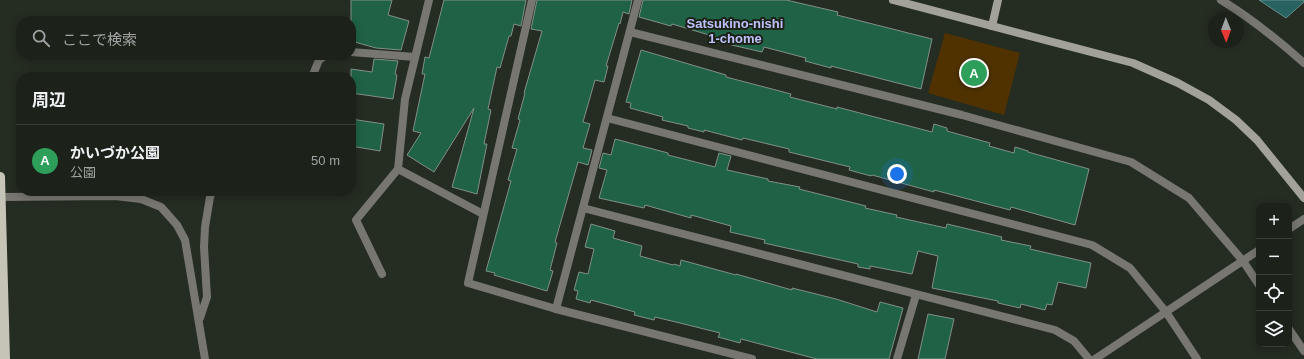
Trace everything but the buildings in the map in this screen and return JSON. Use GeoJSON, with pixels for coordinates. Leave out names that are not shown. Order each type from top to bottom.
{"type":"FeatureCollection","features":[{"type":"Feature","properties":{"kind":"main road"},"geometry":{"type":"LineString","coordinates":[[0,177],[5,359]]}},
{"type":"Feature","properties":{"kind":"street"},"geometry":{"type":"LineString","coordinates":[[382,274],[356,220],[398,169],[405,99],[429,0]]}},
{"type":"Feature","properties":{"kind":"street"},"geometry":{"type":"LineString","coordinates":[[532,0],[468,283],[556,309],[752,359]]}},
{"type":"Feature","properties":{"kind":"street"},"geometry":{"type":"LineString","coordinates":[[556,309],[638,0]]}},
{"type":"Feature","properties":{"kind":"street"},"geometry":{"type":"LineString","coordinates":[[893,0],[1132,63],[1178,83],[1209,100],[1236,120],[1257,140],[1304,198]]}},
{"type":"Feature","properties":{"kind":"street"},"geometry":{"type":"LineString","coordinates":[[992,26],[998,0]]}},
{"type":"Feature","properties":{"kind":"street"},"geometry":{"type":"LineString","coordinates":[[1221,0],[1247,16],[1276,38],[1304,63]]}},
{"type":"Feature","properties":{"kind":"street"},"geometry":{"type":"LineString","coordinates":[[630,32],[962,115],[1131,162],[1190,198],[1243,261],[1256,280]]}},
{"type":"Feature","properties":{"kind":"street"},"geometry":{"type":"LineString","coordinates":[[356,52],[415,57]]}},
{"type":"Feature","properties":{"kind":"street"},"geometry":{"type":"LineString","coordinates":[[314,72],[319,60]]}},
{"type":"Feature","properties":{"kind":"street"},"geometry":{"type":"LineString","coordinates":[[607,118],[1092,245],[1130,268],[1166,312],[1197,359]]}},
{"type":"Feature","properties":{"kind":"street"},"geometry":{"type":"LineString","coordinates":[[398,169],[484,214]]}},
{"type":"Feature","properties":{"kind":"street"},"geometry":{"type":"LineString","coordinates":[[1,197],[115,196],[140,199],[161,207],[177,225],[185,240],[205,359]]}},
{"type":"Feature","properties":{"kind":"street"},"geometry":{"type":"LineString","coordinates":[[199,319],[207,297],[204,247],[205,227],[210,196]]}},
{"type":"Feature","properties":{"kind":"street"},"geometry":{"type":"LineString","coordinates":[[583,208],[1055,330],[1074,341],[1089,359]]}},
{"type":"Feature","properties":{"kind":"street"},"geometry":{"type":"LineString","coordinates":[[1292,228],[1304,219]]}},
{"type":"Feature","properties":{"kind":"street"},"geometry":{"type":"LineString","coordinates":[[1095,359],[1256,252]]}},
{"type":"Feature","properties":{"kind":"street"},"geometry":{"type":"LineString","coordinates":[[897,359],[916,295]]}},
{"type":"Feature","properties":{"kind":"street"},"geometry":{"type":"LineString","coordinates":[[1292,333],[1304,351]]}},
{"type":"Feature","properties":{"kind":"shaded area"},"geometry":{"type":"Polygon","coordinates":[[[945,33],[1020,53],[1004,115],[928,93],[945,33]]]}},
{"type":"Feature","properties":{"kind":"water"},"geometry":{"type":"Polygon","coordinates":[[[1259,0],[1304,0],[1304,2],[1286,18],[1259,0]]]}},
{"type":"Feature","properties":{"kind":"place","name":"かいづか公園"},"geometry":{"type":"Point","coordinates":[974,73]}},
{"type":"Feature","properties":{"kind":"district","name":"Satsukino-nishi 1-chome"},"geometry":{"type":"Point","coordinates":[735,30]}}]}
